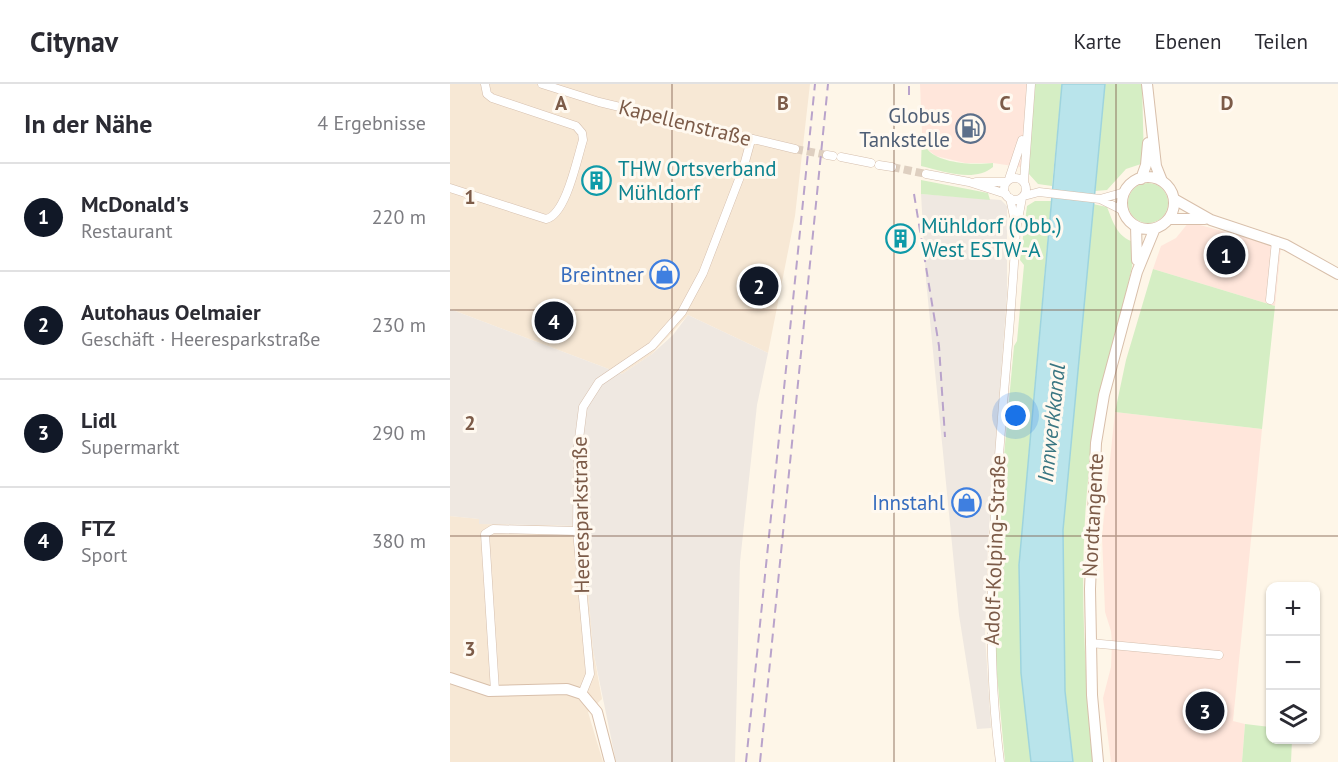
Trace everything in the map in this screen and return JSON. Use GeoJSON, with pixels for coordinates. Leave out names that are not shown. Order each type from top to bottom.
{"type":"FeatureCollection","features":[{"type":"Feature","properties":{"kind":"main road"},"geometry":{"type":"LineString","coordinates":[[1147,84],[1156,165],[1162,181],[1170,189],[1174,199],[1174,208],[1169,219],[1155,228],[1136,226],[1124,212],[1125,192],[1141,179],[1146,165],[1150,125]]}},
{"type":"Feature","properties":{"kind":"main road"},"geometry":{"type":"LineString","coordinates":[[1141,179],[1152,178],[1162,181]]}},
{"type":"Feature","properties":{"kind":"main road"},"geometry":{"type":"LineString","coordinates":[[1174,199],[1211,220],[1276,241],[1338,273]]}},
{"type":"Feature","properties":{"kind":"main road"},"geometry":{"type":"LineString","coordinates":[[1169,219],[1211,220]]}},
{"type":"Feature","properties":{"kind":"main road","name":"Nordtangente"},"geometry":{"type":"LineString","coordinates":[[1136,226],[1137,272]]}},
{"type":"Feature","properties":{"kind":"main road","name":"Nordtangente"},"geometry":{"type":"LineString","coordinates":[[1098,762],[1090,643],[1090,544],[1096,443],[1104,395],[1137,272],[1155,228]]}},
{"type":"Feature","properties":{"kind":"main road"},"geometry":{"type":"LineString","coordinates":[[450,678],[468,686],[495,692],[567,689],[582,694],[597,712],[610,762]]}},
{"type":"Feature","properties":{"kind":"street"},"geometry":{"type":"LineString","coordinates":[[450,188],[546,219],[556,215],[562,206],[583,140],[582,133],[576,126],[492,98],[487,94],[485,84]]}},
{"type":"Feature","properties":{"kind":"street","name":"Kapellenstraße"},"geometry":{"type":"LineString","coordinates":[[542,84],[562,87],[599,102],[795,149]]}},
{"type":"Feature","properties":{"kind":"street"},"geometry":{"type":"LineString","coordinates":[[1028,113],[1031,84]]}},
{"type":"Feature","properties":{"kind":"street","name":"Adolf-Kolping-Straße"},"geometry":{"type":"LineString","coordinates":[[1016,230],[1008,196],[1008,181],[1028,113]]}},
{"type":"Feature","properties":{"kind":"street","name":"Adolf-Kolping-Straße"},"geometry":{"type":"LineString","coordinates":[[1000,762],[991,678],[994,510],[1016,230],[1025,183],[1028,113]]}},
{"type":"Feature","properties":{"kind":"street","name":"Heeresparkstraße"},"geometry":{"type":"LineString","coordinates":[[582,694],[590,674],[577,531],[578,447],[584,407],[599,382],[652,346],[682,312],[702,273],[743,169],[751,140]]}},
{"type":"Feature","properties":{"kind":"street"},"geometry":{"type":"LineString","coordinates":[[834,156],[892,167]]}},
{"type":"Feature","properties":{"kind":"street"},"geometry":{"type":"LineString","coordinates":[[926,174],[969,182],[1008,196],[1023,197],[1040,192],[1100,199],[1124,212]]}},
{"type":"Feature","properties":{"kind":"street"},"geometry":{"type":"LineString","coordinates":[[969,182],[1008,181],[1018,178],[1040,192]]}},
{"type":"Feature","properties":{"kind":"street"},"geometry":{"type":"LineString","coordinates":[[1100,199],[1125,192]]}},
{"type":"Feature","properties":{"kind":"street"},"geometry":{"type":"LineString","coordinates":[[1270,300],[1276,241]]}},
{"type":"Feature","properties":{"kind":"street"},"geometry":{"type":"LineString","coordinates":[[495,692],[485,534],[494,529],[577,531]]}},
{"type":"Feature","properties":{"kind":"street"},"geometry":{"type":"LineString","coordinates":[[1090,643],[1219,655]]}},
{"type":"Feature","properties":{"kind":"shaded area"},"geometry":{"type":"Polygon","coordinates":[[[450,84],[810,84],[795,216],[768,353],[688,315],[652,354],[622,374],[450,309],[450,84]]]}},
{"type":"Feature","properties":{"kind":"shaded area"},"geometry":{"type":"Polygon","coordinates":[[[920,84],[1035,84],[1027,168],[993,163],[965,163],[936,156],[927,149],[922,132],[920,84]]]}},
{"type":"Feature","properties":{"kind":"shaded area"},"geometry":{"type":"Polygon","coordinates":[[[921,194],[1001,200],[1007,206],[1007,295],[988,542],[985,635],[991,728],[977,729],[959,615],[926,280],[921,194]]]}},
{"type":"Feature","properties":{"kind":"shaded area"},"geometry":{"type":"Polygon","coordinates":[[[1189,222],[1281,247],[1275,306],[1153,269],[1161,246],[1176,238],[1189,222]]]}},
{"type":"Feature","properties":{"kind":"shaded area"},"geometry":{"type":"Polygon","coordinates":[[[450,309],[622,374],[652,354],[673,335],[688,315],[768,353],[757,405],[740,562],[735,762],[616,762],[593,650],[583,526],[479,524],[479,519],[450,516],[450,309]]]}},
{"type":"Feature","properties":{"kind":"shaded area"},"geometry":{"type":"Polygon","coordinates":[[[1115,412],[1262,429],[1233,721],[1245,724],[1242,762],[1111,762],[1103,698],[1111,667],[1112,643],[1105,612],[1102,536],[1115,412]]]}},
{"type":"Feature","properties":{"kind":"shaded area"},"geometry":{"type":"Polygon","coordinates":[[[450,516],[480,519],[480,524],[584,526],[593,650],[602,699],[588,712],[603,762],[450,762],[450,516]]]}},
{"type":"Feature","properties":{"kind":"green space"},"geometry":{"type":"Polygon","coordinates":[[[1035,84],[1062,84],[1052,186],[1038,184],[1028,173],[1035,84]]]}},
{"type":"Feature","properties":{"kind":"green space"},"geometry":{"type":"Polygon","coordinates":[[[1105,84],[1142,84],[1144,163],[1126,169],[1107,190],[1095,191],[1105,84]]]}},
{"type":"Feature","properties":{"kind":"green space"},"geometry":{"type":"Polygon","coordinates":[[[922,132],[928,150],[934,155],[950,161],[993,163],[993,167],[985,172],[968,175],[921,166],[922,132]]]}},
{"type":"Feature","properties":{"kind":"green space"},"geometry":{"type":"Polygon","coordinates":[[[921,180],[988,193],[990,200],[921,194],[921,180]]]}},
{"type":"Feature","properties":{"kind":"green space"},"geometry":{"type":"Polygon","coordinates":[[[1148,183],[1156,184],[1162,189],[1167,195],[1167,211],[1162,217],[1156,222],[1148,223],[1140,222],[1134,217],[1129,211],[1128,203],[1129,195],[1134,189],[1140,184],[1148,183]]]}},
{"type":"Feature","properties":{"kind":"green space"},"geometry":{"type":"Polygon","coordinates":[[[1035,201],[1051,201],[1019,565],[1021,673],[1031,762],[1005,762],[994,642],[995,554],[1014,346],[1017,341],[1024,265],[1020,260],[1027,206],[1035,201]]]}},
{"type":"Feature","properties":{"kind":"green space"},"geometry":{"type":"Polygon","coordinates":[[[1093,204],[1107,207],[1123,237],[1134,242],[1132,267],[1098,406],[1089,468],[1083,594],[1094,762],[1073,762],[1065,691],[1063,530],[1093,204]]]}},
{"type":"Feature","properties":{"kind":"green space"},"geometry":{"type":"Polygon","coordinates":[[[1153,269],[1275,306],[1262,429],[1115,412],[1126,360],[1153,269]]]}},
{"type":"Feature","properties":{"kind":"green space"},"geometry":{"type":"Polygon","coordinates":[[[1245,724],[1266,727],[1266,744],[1292,744],[1291,762],[1242,762],[1245,724]]]}},
{"type":"Feature","properties":{"kind":"water","name":"Innwerkkanal"},"geometry":{"type":"Polygon","coordinates":[[[1062,84],[1105,84],[1063,530],[1065,691],[1073,762],[1031,762],[1021,673],[1019,565],[1062,84]]]}},
{"type":"Feature","properties":{"kind":"tunnel"},"geometry":{"type":"LineString","coordinates":[[795,149],[827,155]]}},
{"type":"Feature","properties":{"kind":"tunnel"},"geometry":{"type":"LineString","coordinates":[[892,167],[926,174]]}},
{"type":"Feature","properties":{"kind":"railway"},"geometry":{"type":"LineString","coordinates":[[746,762],[815,84]]}},
{"type":"Feature","properties":{"kind":"railway"},"geometry":{"type":"LineString","coordinates":[[760,762],[828,84]]}},
{"type":"Feature","properties":{"kind":"railway"},"geometry":{"type":"LineString","coordinates":[[909,84],[909,95]]}},
{"type":"Feature","properties":{"kind":"railway"},"geometry":{"type":"LineString","coordinates":[[914,194],[939,346],[945,437]]}},
{"type":"Feature","properties":{"kind":"place","name":"Globus Tankstelle"},"geometry":{"type":"Point","coordinates":[971,128]}},
{"type":"Feature","properties":{"kind":"place","name":"THW Ortsverband Mühldorf"},"geometry":{"type":"Point","coordinates":[597,181]}},
{"type":"Feature","properties":{"kind":"place","name":"Mühldorf (Obb.) West ESTW-A"},"geometry":{"type":"Point","coordinates":[900,238]}},
{"type":"Feature","properties":{"kind":"place","name":"McDonald's"},"geometry":{"type":"Point","coordinates":[1226,255]}},
{"type":"Feature","properties":{"kind":"place","name":"Breintner"},"geometry":{"type":"Point","coordinates":[665,275]}},
{"type":"Feature","properties":{"kind":"place","name":"Autohaus Oelmaier"},"geometry":{"type":"Point","coordinates":[759,286]}},
{"type":"Feature","properties":{"kind":"place","name":"FTZ"},"geometry":{"type":"Point","coordinates":[554,321]}},
{"type":"Feature","properties":{"kind":"place","name":"Innstahl"},"geometry":{"type":"Point","coordinates":[966,503]}},
{"type":"Feature","properties":{"kind":"place","name":"Lidl"},"geometry":{"type":"Point","coordinates":[1205,711]}}]}
